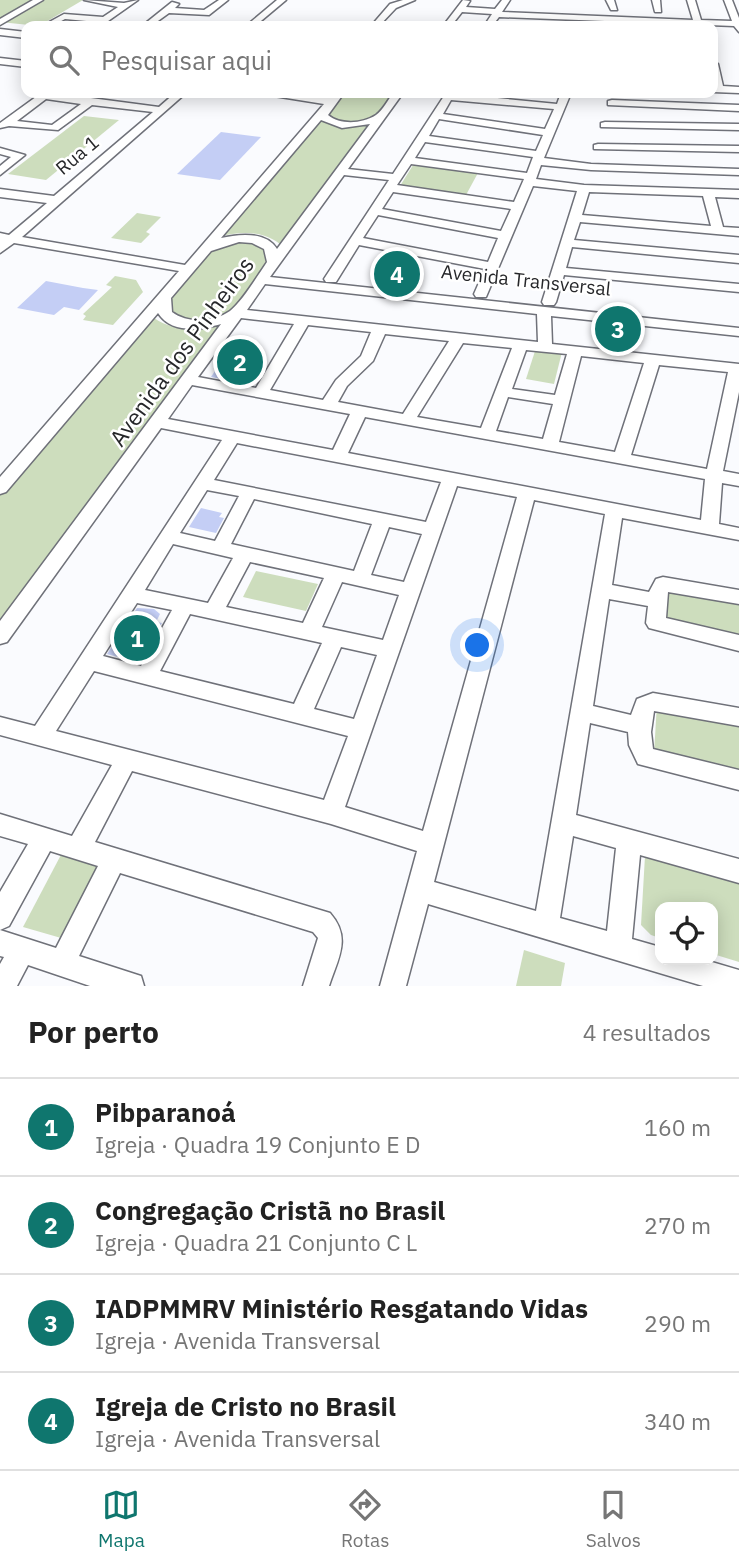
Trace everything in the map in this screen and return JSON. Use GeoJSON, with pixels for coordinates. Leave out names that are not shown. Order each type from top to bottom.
{"type":"FeatureCollection","features":[{"type":"Feature","properties":{"kind":"street"},"geometry":{"type":"LineString","coordinates":[[0,20],[31,0]]}},
{"type":"Feature","properties":{"kind":"street"},"geometry":{"type":"LineString","coordinates":[[0,20],[39,0]]}},
{"type":"Feature","properties":{"kind":"street"},"geometry":{"type":"LineString","coordinates":[[88,0],[126,6]]}},
{"type":"Feature","properties":{"kind":"street"},"geometry":{"type":"LineString","coordinates":[[55,21],[64,16],[105,20],[134,0]]}},
{"type":"Feature","properties":{"kind":"street"},"geometry":{"type":"LineString","coordinates":[[167,10],[204,13],[224,0]]}},
{"type":"Feature","properties":{"kind":"street"},"geometry":{"type":"LineString","coordinates":[[266,0],[285,1]]}},
{"type":"Feature","properties":{"kind":"street"},"geometry":{"type":"LineString","coordinates":[[380,21],[393,6],[411,0]]}},
{"type":"Feature","properties":{"kind":"street"},"geometry":{"type":"LineString","coordinates":[[451,21],[467,0]]}},
{"type":"Feature","properties":{"kind":"street"},"geometry":{"type":"LineString","coordinates":[[691,0],[697,21]]}},
{"type":"Feature","properties":{"kind":"street"},"geometry":{"type":"LineString","coordinates":[[718,25],[738,27],[728,0]]}},
{"type":"Feature","properties":{"kind":"street"},"geometry":{"type":"LineString","coordinates":[[153,21],[180,1],[196,6],[213,5]]}},
{"type":"Feature","properties":{"kind":"street"},"geometry":{"type":"LineString","coordinates":[[257,21],[285,1]]}},
{"type":"Feature","properties":{"kind":"street"},"geometry":{"type":"LineString","coordinates":[[263,21],[285,1]]}},
{"type":"Feature","properties":{"kind":"street"},"geometry":{"type":"LineString","coordinates":[[491,21],[505,1],[517,4]]}},
{"type":"Feature","properties":{"kind":"street"},"geometry":{"type":"LineString","coordinates":[[603,7],[612,4],[625,8]]}},
{"type":"Feature","properties":{"kind":"street"},"geometry":{"type":"LineString","coordinates":[[647,9],[657,5],[670,10]]}},
{"type":"Feature","properties":{"kind":"street"},"geometry":{"type":"LineString","coordinates":[[460,9],[548,21]]}},
{"type":"Feature","properties":{"kind":"street"},"geometry":{"type":"LineString","coordinates":[[683,11],[695,12]]}},
{"type":"Feature","properties":{"kind":"street"},"geometry":{"type":"LineString","coordinates":[[0,32],[21,34]]}},
{"type":"Feature","properties":{"kind":"street"},"geometry":{"type":"LineString","coordinates":[[0,59],[21,61]]}},
{"type":"Feature","properties":{"kind":"street"},"geometry":{"type":"LineString","coordinates":[[718,85],[739,90]]}},
{"type":"Feature","properties":{"kind":"street"},"geometry":{"type":"LineString","coordinates":[[4,125],[41,98]]}},
{"type":"Feature","properties":{"kind":"street"},"geometry":{"type":"LineString","coordinates":[[68,98],[155,110]]}},
{"type":"Feature","properties":{"kind":"street","name":"Rua 1"},"geometry":{"type":"LineString","coordinates":[[155,110],[166,98]]}},
{"type":"Feature","properties":{"kind":"street","name":"Rua 1"},"geometry":{"type":"LineString","coordinates":[[2,243],[48,199],[155,110],[173,98]]}},
{"type":"Feature","properties":{"kind":"street","name":"Avenida dos Pinheiros"},"geometry":{"type":"LineString","coordinates":[[0,636],[394,98]]}},
{"type":"Feature","properties":{"kind":"street"},"geometry":{"type":"LineString","coordinates":[[331,279],[448,98]]}},
{"type":"Feature","properties":{"kind":"street"},"geometry":{"type":"LineString","coordinates":[[478,98],[561,107]]}},
{"type":"Feature","properties":{"kind":"street"},"geometry":{"type":"LineString","coordinates":[[481,294],[564,98]]}},
{"type":"Feature","properties":{"kind":"street"},"geometry":{"type":"LineString","coordinates":[[592,167],[613,98],[739,108]]}},
{"type":"Feature","properties":{"kind":"street"},"geometry":{"type":"LineString","coordinates":[[702,98],[705,107]]}},
{"type":"Feature","properties":{"kind":"street"},"geometry":{"type":"LineString","coordinates":[[334,100],[322,115],[325,119],[349,125],[368,123],[381,116]]}},
{"type":"Feature","properties":{"kind":"street","name":"Avenida dos Pinheiros"},"geometry":{"type":"LineString","coordinates":[[0,488],[202,250],[334,100]]}},
{"type":"Feature","properties":{"kind":"street"},"geometry":{"type":"LineString","coordinates":[[4,125],[54,128],[90,102]]}},
{"type":"Feature","properties":{"kind":"street"},"geometry":{"type":"LineString","coordinates":[[437,116],[549,133]]}},
{"type":"Feature","properties":{"kind":"street"},"geometry":{"type":"LineString","coordinates":[[605,125],[739,127]]}},
{"type":"Feature","properties":{"kind":"street"},"geometry":{"type":"LineString","coordinates":[[671,126],[677,148]]}},
{"type":"Feature","properties":{"kind":"street"},"geometry":{"type":"LineString","coordinates":[[709,126],[716,149]]}},
{"type":"Feature","properties":{"kind":"street"},"geometry":{"type":"LineString","coordinates":[[423,138],[592,167],[739,172]]}},
{"type":"Feature","properties":{"kind":"street"},"geometry":{"type":"LineString","coordinates":[[598,147],[739,149]]}},
{"type":"Feature","properties":{"kind":"street"},"geometry":{"type":"LineString","coordinates":[[0,151],[20,155],[0,172]]}},
{"type":"Feature","properties":{"kind":"street"},"geometry":{"type":"LineString","coordinates":[[408,160],[476,184],[518,206]]}},
{"type":"Feature","properties":{"kind":"street"},"geometry":{"type":"LineString","coordinates":[[687,170],[702,192],[718,230]]}},
{"type":"Feature","properties":{"kind":"street"},"geometry":{"type":"LineString","coordinates":[[341,171],[394,183],[476,184],[531,179],[584,188],[739,194]]}},
{"type":"Feature","properties":{"kind":"street"},"geometry":{"type":"LineString","coordinates":[[545,346],[546,307],[584,188]]}},
{"type":"Feature","properties":{"kind":"street"},"geometry":{"type":"LineString","coordinates":[[0,193],[48,199]]}},
{"type":"Feature","properties":{"kind":"street"},"geometry":{"type":"LineString","coordinates":[[376,211],[506,236]]}},
{"type":"Feature","properties":{"kind":"street"},"geometry":{"type":"LineString","coordinates":[[576,218],[739,232]]}},
{"type":"Feature","properties":{"kind":"street"},"geometry":{"type":"LineString","coordinates":[[696,228],[701,256]]}},
{"type":"Feature","properties":{"kind":"street"},"geometry":{"type":"LineString","coordinates":[[202,250],[230,239],[253,239],[270,247],[268,271]]}},
{"type":"Feature","properties":{"kind":"street"},"geometry":{"type":"LineString","coordinates":[[357,241],[493,267]]}},
{"type":"Feature","properties":{"kind":"street"},"geometry":{"type":"LineString","coordinates":[[2,243],[185,272]]}},
{"type":"Feature","properties":{"kind":"street"},"geometry":{"type":"LineString","coordinates":[[567,243],[739,259]]}},
{"type":"Feature","properties":{"kind":"street"},"geometry":{"type":"LineString","coordinates":[[597,275],[604,247]]}},
{"type":"Feature","properties":{"kind":"street","name":"Avenida Transversal"},"geometry":{"type":"LineString","coordinates":[[268,271],[429,294]]}},
{"type":"Feature","properties":{"kind":"street","name":"Avenida Transversal"},"geometry":{"type":"LineString","coordinates":[[268,271],[429,294],[719,324],[739,332]]}},
{"type":"Feature","properties":{"kind":"street"},"geometry":{"type":"LineString","coordinates":[[559,271],[739,288]]}},
{"type":"Feature","properties":{"kind":"street","name":"Avenida Transversal"},"geometry":{"type":"LineString","coordinates":[[462,297],[481,294],[546,307]]}},
{"type":"Feature","properties":{"kind":"street"},"geometry":{"type":"LineString","coordinates":[[164,297],[165,314],[183,324],[209,324],[237,313],[737,369],[714,475],[709,529]]}},
{"type":"Feature","properties":{"kind":"street","name":"Avenida Transversal"},"geometry":{"type":"LineString","coordinates":[[719,324],[739,320]]}},
{"type":"Feature","properties":{"kind":"street"},"geometry":{"type":"LineString","coordinates":[[260,393],[303,321]]}},
{"type":"Feature","properties":{"kind":"street"},"geometry":{"type":"LineString","coordinates":[[328,405],[341,383],[368,358],[380,329]]}},
{"type":"Feature","properties":{"kind":"street"},"geometry":{"type":"LineString","coordinates":[[408,419],[458,338]]}},
{"type":"Feature","properties":{"kind":"street"},"geometry":{"type":"LineString","coordinates":[[487,433],[521,344]]}},
{"type":"Feature","properties":{"kind":"street"},"geometry":{"type":"LineString","coordinates":[[550,445],[575,351]]}},
{"type":"Feature","properties":{"kind":"street"},"geometry":{"type":"LineString","coordinates":[[622,457],[653,359]]}},
{"type":"Feature","properties":{"kind":"street"},"geometry":{"type":"LineString","coordinates":[[188,380],[739,480]]}},
{"type":"Feature","properties":{"kind":"street"},"geometry":{"type":"LineString","coordinates":[[503,392],[562,401]]}},
{"type":"Feature","properties":{"kind":"street"},"geometry":{"type":"LineString","coordinates":[[338,457],[359,412]]}},
{"type":"Feature","properties":{"kind":"street"},"geometry":{"type":"LineString","coordinates":[[157,422],[739,534]]}},
{"type":"Feature","properties":{"kind":"street"},"geometry":{"type":"LineString","coordinates":[[41,736],[232,437]]}},
{"type":"Feature","properties":{"kind":"street"},"geometry":{"type":"LineString","coordinates":[[331,813],[451,479]]}},
{"type":"Feature","properties":{"kind":"street"},"geometry":{"type":"LineString","coordinates":[[202,483],[434,530]]}},
{"type":"Feature","properties":{"kind":"street"},"geometry":{"type":"LineString","coordinates":[[220,548],[249,494]]}},
{"type":"Feature","properties":{"kind":"street"},"geometry":{"type":"LineString","coordinates":[[393,986],[527,494]]}},
{"type":"Feature","properties":{"kind":"street"},"geometry":{"type":"LineString","coordinates":[[546,926],[614,511]]}},
{"type":"Feature","properties":{"kind":"street"},"geometry":{"type":"LineString","coordinates":[[360,579],[382,521]]}},
{"type":"Feature","properties":{"kind":"street"},"geometry":{"type":"LineString","coordinates":[[169,537],[412,591]]}},
{"type":"Feature","properties":{"kind":"street"},"geometry":{"type":"LineString","coordinates":[[213,612],[245,554]]}},
{"type":"Feature","properties":{"kind":"street"},"geometry":{"type":"LineString","coordinates":[[310,633],[336,574]]}},
{"type":"Feature","properties":{"kind":"street"},"geometry":{"type":"LineString","coordinates":[[739,597],[663,584],[659,589],[656,624],[739,643]]}},
{"type":"Feature","properties":{"kind":"street"},"geometry":{"type":"LineString","coordinates":[[602,590],[657,601]]}},
{"type":"Feature","properties":{"kind":"street"},"geometry":{"type":"LineString","coordinates":[[130,594],[391,650]]}},
{"type":"Feature","properties":{"kind":"street"},"geometry":{"type":"LineString","coordinates":[[146,676],[184,607]]}},
{"type":"Feature","properties":{"kind":"street"},"geometry":{"type":"LineString","coordinates":[[300,714],[334,639]]}},
{"type":"Feature","properties":{"kind":"street"},"geometry":{"type":"LineString","coordinates":[[88,661],[360,730]]}},
{"type":"Feature","properties":{"kind":"street"},"geometry":{"type":"LineString","coordinates":[[739,718],[653,702],[645,705],[640,726],[640,750],[646,757],[739,780]]}},
{"type":"Feature","properties":{"kind":"street"},"geometry":{"type":"LineString","coordinates":[[582,712],[640,726]]}},
{"type":"Feature","properties":{"kind":"street"},"geometry":{"type":"LineString","coordinates":[[0,726],[331,813],[433,845]]}},
{"type":"Feature","properties":{"kind":"street"},"geometry":{"type":"LineString","coordinates":[[78,849],[127,759]]}},
{"type":"Feature","properties":{"kind":"street"},"geometry":{"type":"LineString","coordinates":[[564,822],[739,871]]}},
{"type":"Feature","properties":{"kind":"street"},"geometry":{"type":"LineString","coordinates":[[0,825],[321,922],[331,938],[316,986]]}},
{"type":"Feature","properties":{"kind":"street"},"geometry":{"type":"LineString","coordinates":[[0,918],[44,839]]}},
{"type":"Feature","properties":{"kind":"street"},"geometry":{"type":"LineString","coordinates":[[618,947],[629,842]]}},
{"type":"Feature","properties":{"kind":"street"},"geometry":{"type":"LineString","coordinates":[[62,963],[114,859]]}},
{"type":"Feature","properties":{"kind":"street"},"geometry":{"type":"LineString","coordinates":[[420,890],[655,958]]}},
{"type":"Feature","properties":{"kind":"street"},"geometry":{"type":"LineString","coordinates":[[3,986],[11,947],[131,986]]}},
{"type":"Feature","properties":{"kind":"street"},"geometry":{"type":"LineString","coordinates":[[677,965],[739,983]]}},
{"type":"Feature","properties":{"kind":"green space"},"geometry":{"type":"Polygon","coordinates":[[[0,0],[83,0],[47,21],[21,21],[21,24],[0,22],[0,0]]]}},
{"type":"Feature","properties":{"kind":"green space"},"geometry":{"type":"Polygon","coordinates":[[[339,98],[391,98],[381,111],[366,122],[348,124],[325,114],[339,98]]]}},
{"type":"Feature","properties":{"kind":"green space"},"geometry":{"type":"Polygon","coordinates":[[[84,116],[119,120],[46,180],[8,174],[84,116]]]}},
{"type":"Feature","properties":{"kind":"green space"},"geometry":{"type":"Polygon","coordinates":[[[321,117],[348,126],[374,123],[283,247],[269,237],[253,233],[218,237],[321,117]]]}},
{"type":"Feature","properties":{"kind":"green space"},"geometry":{"type":"Polygon","coordinates":[[[415,162],[479,171],[466,195],[400,186],[415,162]]]}},
{"type":"Feature","properties":{"kind":"green space"},"geometry":{"type":"Polygon","coordinates":[[[137,213],[161,217],[146,232],[150,234],[141,243],[111,238],[137,213]]]}},
{"type":"Feature","properties":{"kind":"green space"},"geometry":{"type":"Polygon","coordinates":[[[230,240],[263,243],[273,263],[236,312],[208,323],[173,319],[166,297],[203,251],[230,240]]]}},
{"type":"Feature","properties":{"kind":"green space"},"geometry":{"type":"Polygon","coordinates":[[[115,276],[136,280],[143,292],[113,325],[83,320],[86,316],[83,314],[112,287],[106,285],[115,276]]]}},
{"type":"Feature","properties":{"kind":"green space"},"geometry":{"type":"Polygon","coordinates":[[[150,314],[156,320],[173,327],[201,328],[219,325],[0,622],[0,495],[150,314]]]}},
{"type":"Feature","properties":{"kind":"green space"},"geometry":{"type":"Polygon","coordinates":[[[536,348],[562,352],[554,384],[526,379],[536,348]]]}},
{"type":"Feature","properties":{"kind":"green space"},"geometry":{"type":"Polygon","coordinates":[[[256,571],[318,584],[306,611],[243,597],[256,571]]]}},
{"type":"Feature","properties":{"kind":"green space"},"geometry":{"type":"Polygon","coordinates":[[[667,585],[739,599],[739,637],[664,622],[667,585]]]}},
{"type":"Feature","properties":{"kind":"green space"},"geometry":{"type":"Polygon","coordinates":[[[657,703],[739,721],[739,773],[654,754],[657,703]]]}},
{"type":"Feature","properties":{"kind":"green space"},"geometry":{"type":"Polygon","coordinates":[[[63,851],[106,862],[68,940],[23,927],[63,851]]]}},
{"type":"Feature","properties":{"kind":"green space"},"geometry":{"type":"Polygon","coordinates":[[[645,856],[739,875],[739,962],[718,956],[718,902],[655,902],[655,936],[641,925],[645,856]]]}},
{"type":"Feature","properties":{"kind":"green space"},"geometry":{"type":"Polygon","coordinates":[[[524,950],[565,963],[561,986],[516,986],[524,950]]]}},
{"type":"Feature","properties":{"kind":"building"},"geometry":{"type":"Polygon","coordinates":[[[221,132],[261,137],[220,180],[177,174],[221,132]]]}},
{"type":"Feature","properties":{"kind":"building"},"geometry":{"type":"Polygon","coordinates":[[[46,281],[98,290],[79,310],[64,307],[54,315],[17,308],[46,281]]]}},
{"type":"Feature","properties":{"kind":"building"},"geometry":{"type":"Polygon","coordinates":[[[224,357],[247,361],[233,381],[211,377],[224,357]]]}},
{"type":"Feature","properties":{"kind":"building"},"geometry":{"type":"Polygon","coordinates":[[[201,508],[222,513],[219,517],[224,518],[216,533],[189,527],[201,508]]]}},
{"type":"Feature","properties":{"kind":"building"},"geometry":{"type":"Polygon","coordinates":[[[137,608],[154,609],[160,614],[156,622],[162,623],[139,663],[107,654],[137,608]]]}},
{"type":"Feature","properties":{"kind":"place","name":"Igreja de Cristo no Brasil"},"geometry":{"type":"Point","coordinates":[397,274]}},
{"type":"Feature","properties":{"kind":"place","name":"IADPMMRV Ministério Resgatando Vidas"},"geometry":{"type":"Point","coordinates":[618,329]}},
{"type":"Feature","properties":{"kind":"place","name":"Congregação Cristã no Brasil"},"geometry":{"type":"Point","coordinates":[240,362]}},
{"type":"Feature","properties":{"kind":"place","name":"Pibparanoá"},"geometry":{"type":"Point","coordinates":[137,638]}}]}
